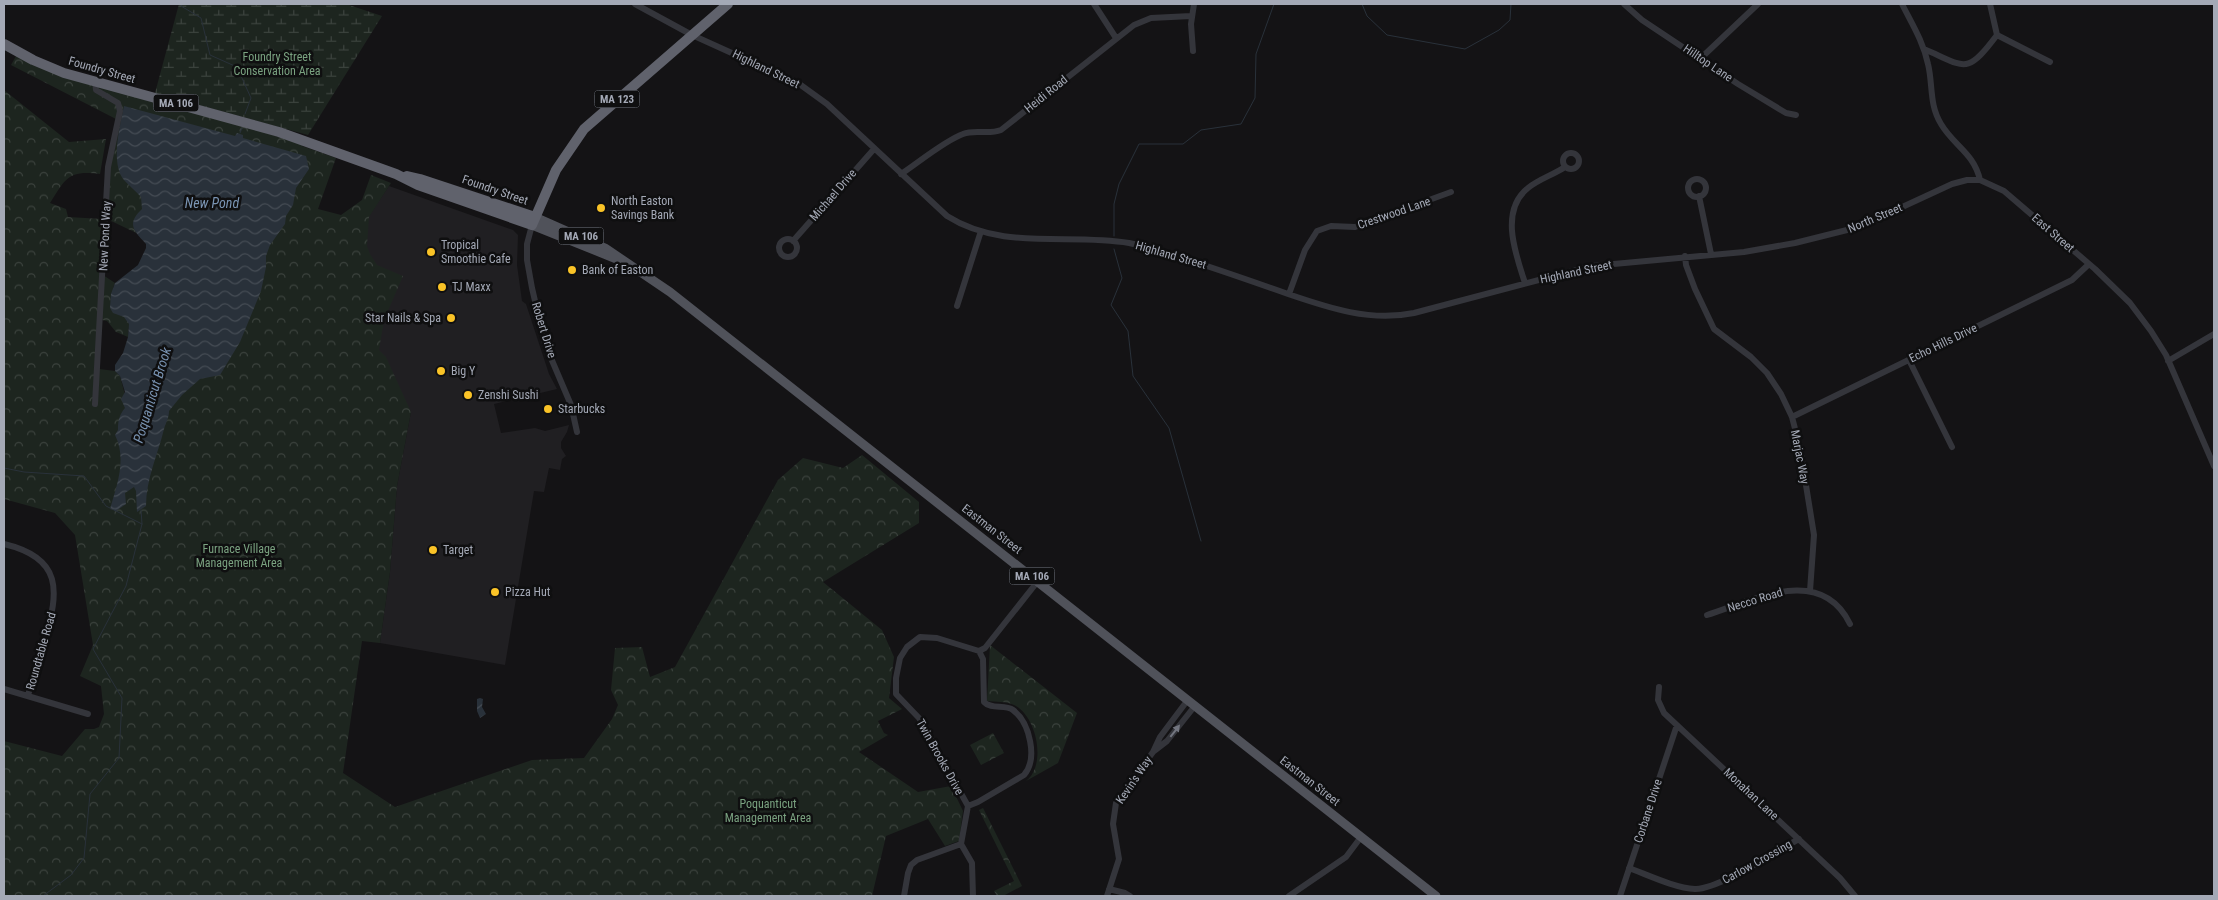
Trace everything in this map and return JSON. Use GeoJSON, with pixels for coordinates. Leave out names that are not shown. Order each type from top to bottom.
{"type":"FeatureCollection","features":[{"type":"Feature","properties":{"kind":"highway","name":"Foundry Street"},"geometry":{"type":"LineString","coordinates":[[4,44],[48,66],[94,82],[279,132],[396,174],[420,178],[533,221],[556,170],[584,130],[728,4]]}},
{"type":"Feature","properties":{"kind":"main road","name":"Eastman Street"},"geometry":{"type":"LineString","coordinates":[[533,221],[605,248],[678,299],[1436,896]]}},
{"type":"Feature","properties":{"kind":"street","name":"Highland Street"},"geometry":{"type":"LineString","coordinates":[[637,4],[692,35],[793,79],[827,104],[947,216],[967,227],[1009,237],[1109,241],[1139,246],[1199,263],[1343,312],[1396,316],[1598,265],[1766,248]]}},
{"type":"Feature","properties":{"kind":"street"},"geometry":{"type":"LineString","coordinates":[[1094,4],[1116,38]]}},
{"type":"Feature","properties":{"kind":"street"},"geometry":{"type":"LineString","coordinates":[[1193,51],[1191,16],[1194,4]]}},
{"type":"Feature","properties":{"kind":"street","name":"Hilltop Lane"},"geometry":{"type":"LineString","coordinates":[[1624,4],[1634,15],[1772,105],[1791,115],[1796,115]]}},
{"type":"Feature","properties":{"kind":"street"},"geometry":{"type":"LineString","coordinates":[[1701,58],[1758,4]]}},
{"type":"Feature","properties":{"kind":"street"},"geometry":{"type":"LineString","coordinates":[[1902,4],[1919,32],[1930,72],[1932,98],[1936,114],[1945,131],[1974,162],[1980,180]]}},
{"type":"Feature","properties":{"kind":"street"},"geometry":{"type":"LineString","coordinates":[[1990,4],[1997,35]]}},
{"type":"Feature","properties":{"kind":"street","name":"Heidi Road"},"geometry":{"type":"LineString","coordinates":[[901,174],[960,135],[972,132],[990,133],[1000,130],[1134,25],[1152,18],[1191,16]]}},
{"type":"Feature","properties":{"kind":"street"},"geometry":{"type":"LineString","coordinates":[[1924,49],[1955,63],[1968,64],[1980,56],[1997,35]]}},
{"type":"Feature","properties":{"kind":"street"},"geometry":{"type":"LineString","coordinates":[[1997,35],[2050,62]]}},
{"type":"Feature","properties":{"kind":"street","name":"New Pond Way"},"geometry":{"type":"LineString","coordinates":[[94,82],[96,90],[118,103],[120,111],[108,167],[95,404]]}},
{"type":"Feature","properties":{"kind":"street","name":"Michael Drive"},"geometry":{"type":"LineString","coordinates":[[793,241],[874,149]]}},
{"type":"Feature","properties":{"kind":"street"},"geometry":{"type":"LineString","coordinates":[[1525,283],[1515,254],[1512,224],[1513,212],[1527,188],[1565,167]]}},
{"type":"Feature","properties":{"kind":"street","name":"North Street"},"geometry":{"type":"LineString","coordinates":[[1766,248],[1847,230],[1872,221],[1952,184],[1968,180],[1980,180]]}},
{"type":"Feature","properties":{"kind":"street","name":"East Street"},"geometry":{"type":"LineString","coordinates":[[1980,180],[2004,191],[2089,264],[2130,304],[2152,331],[2168,361],[2214,466]]}},
{"type":"Feature","properties":{"kind":"street","name":"Crestwood Lane"},"geometry":{"type":"LineString","coordinates":[[1289,294],[1305,250],[1317,231],[1331,226],[1354,228],[1451,192]]}},
{"type":"Feature","properties":{"kind":"street"},"geometry":{"type":"LineString","coordinates":[[1699,196],[1711,254]]}},
{"type":"Feature","properties":{"kind":"street","name":"Robert Drive"},"geometry":{"type":"LineString","coordinates":[[533,221],[527,244],[527,260],[532,288],[545,344],[571,405],[577,432]]}},
{"type":"Feature","properties":{"kind":"street"},"geometry":{"type":"LineString","coordinates":[[957,306],[981,231]]}},
{"type":"Feature","properties":{"kind":"street","name":"Marjac Way"},"geometry":{"type":"LineString","coordinates":[[1686,256],[1689,272],[1707,315],[1719,334],[1751,357],[1773,381],[1792,417],[1800,448],[1814,534],[1810,591]]}},
{"type":"Feature","properties":{"kind":"street","name":"Echo Hills Drive"},"geometry":{"type":"LineString","coordinates":[[1792,417],[2072,280],[2089,264]]}},
{"type":"Feature","properties":{"kind":"street"},"geometry":{"type":"LineString","coordinates":[[2168,361],[2214,334]]}},
{"type":"Feature","properties":{"kind":"street"},"geometry":{"type":"LineString","coordinates":[[1909,360],[1952,447]]}},
{"type":"Feature","properties":{"kind":"street","name":"Roundtable Road"},"geometry":{"type":"LineString","coordinates":[[4,544],[26,552],[37,559],[46,568],[55,587],[51,617],[28,695]]}},
{"type":"Feature","properties":{"kind":"street"},"geometry":{"type":"LineString","coordinates":[[973,896],[972,863],[961,844],[968,806],[1024,775],[1029,770],[1032,744],[1018,716],[1011,709],[989,706],[984,702],[983,659],[979,651],[984,648],[1036,580]]}},
{"type":"Feature","properties":{"kind":"street","name":"Necco Road"},"geometry":{"type":"LineString","coordinates":[[1707,615],[1781,592],[1810,591],[1821,595],[1837,605],[1850,624]]}},
{"type":"Feature","properties":{"kind":"street","name":"Twin Brooks Drive"},"geometry":{"type":"LineString","coordinates":[[968,806],[920,718],[897,698],[895,689],[900,658],[907,647],[920,637],[936,638],[979,651]]}},
{"type":"Feature","properties":{"kind":"street"},"geometry":{"type":"LineString","coordinates":[[4,688],[88,714]]}},
{"type":"Feature","properties":{"kind":"street","name":"Monahan Lane"},"geometry":{"type":"LineString","coordinates":[[1659,688],[1659,705],[1664,713],[1840,878],[1854,896]]}},
{"type":"Feature","properties":{"kind":"street","name":"Kevin's Way"},"geometry":{"type":"LineString","coordinates":[[1107,896],[1119,859],[1113,824],[1116,803],[1154,752],[1167,741],[1191,704]]}},
{"type":"Feature","properties":{"kind":"street","name":"Corbane Drive"},"geometry":{"type":"LineString","coordinates":[[1620,896],[1677,725]]}},
{"type":"Feature","properties":{"kind":"street"},"geometry":{"type":"LineString","coordinates":[[1289,896],[1346,858],[1361,837]]}},
{"type":"Feature","properties":{"kind":"street","name":"Carlow Crossing"},"geometry":{"type":"LineString","coordinates":[[1629,868],[1686,887],[1700,889],[1718,883],[1799,839]]}},
{"type":"Feature","properties":{"kind":"street"},"geometry":{"type":"LineString","coordinates":[[904,896],[911,865],[917,860],[961,844]]}},
{"type":"Feature","properties":{"kind":"street"},"geometry":{"type":"LineString","coordinates":[[1109,889],[1130,896]]}},
{"type":"Feature","properties":{"kind":"shaded area"},"geometry":{"type":"Polygon","coordinates":[[[389,186],[513,230],[518,235],[517,265],[522,301],[526,304],[549,374],[557,389],[494,404],[501,433],[535,428],[545,431],[569,425],[561,442],[561,448],[566,456],[562,459],[560,470],[549,468],[544,492],[534,491],[505,665],[380,643],[390,572],[397,486],[411,412],[370,351],[341,258],[389,186]]]}},
{"type":"Feature","properties":{"kind":"green space","name":"Foundry Street Conservation Area"},"geometry":{"type":"Polygon","coordinates":[[[179,4],[346,4],[382,16],[308,135],[155,93],[179,4]]]}},
{"type":"Feature","properties":{"kind":"green space"},"geometry":{"type":"Polygon","coordinates":[[[16,56],[302,144],[302,146],[336,158],[318,209],[341,215],[362,200],[371,175],[391,183],[369,217],[367,246],[377,265],[403,276],[384,320],[379,350],[386,357],[411,412],[397,486],[390,572],[380,643],[362,641],[343,773],[395,807],[532,760],[584,758],[612,719],[618,705],[611,690],[615,648],[642,647],[650,677],[675,667],[778,480],[803,458],[843,468],[862,455],[919,502],[919,523],[823,582],[882,630],[894,657],[889,698],[902,709],[878,721],[884,733],[888,735],[859,752],[918,792],[951,786],[963,811],[959,841],[945,846],[928,819],[886,836],[872,896],[4,896],[4,741],[62,756],[85,729],[99,727],[104,714],[101,686],[80,676],[93,645],[75,535],[55,513],[4,499],[4,90],[69,142],[106,139],[100,174],[81,173],[74,175],[64,182],[50,203],[66,209],[68,217],[102,219],[116,119],[11,65],[16,56]],[[107,219],[103,275],[115,283],[113,288],[191,259],[107,219]],[[102,320],[99,369],[115,371],[120,376],[125,395],[145,441],[129,325],[128,337],[116,332],[107,321],[102,320]]]}},
{"type":"Feature","properties":{"kind":"green space"},"geometry":{"type":"Polygon","coordinates":[[[990,645],[1077,713],[1058,763],[1026,781],[1032,774],[1036,764],[1036,741],[1029,719],[1022,711],[1014,705],[1004,702],[987,701],[990,645]]]}},
{"type":"Feature","properties":{"kind":"green space"},"geometry":{"type":"Polygon","coordinates":[[[993,733],[1004,753],[981,765],[970,745],[993,733]]]}},
{"type":"Feature","properties":{"kind":"green space"},"geometry":{"type":"Polygon","coordinates":[[[983,808],[1022,886],[1003,896],[997,896],[994,891],[1014,881],[979,810],[983,808]]]}},
{"type":"Feature","properties":{"kind":"water","name":"New Pond"},"geometry":{"type":"Polygon","coordinates":[[[124,106],[235,136],[237,133],[243,135],[243,138],[306,156],[309,169],[296,188],[293,205],[286,216],[285,224],[270,245],[266,256],[266,267],[261,291],[240,342],[220,375],[200,379],[182,395],[169,411],[150,476],[146,506],[137,512],[136,491],[134,487],[125,493],[126,504],[116,511],[110,509],[121,463],[119,444],[115,435],[118,430],[120,416],[125,408],[121,399],[125,392],[120,376],[115,371],[115,365],[123,353],[128,337],[129,324],[124,317],[113,313],[110,308],[111,294],[115,283],[138,265],[146,248],[146,244],[135,231],[133,223],[137,214],[142,209],[141,197],[124,180],[118,164],[117,144],[124,106]]]}},
{"type":"Feature","properties":{"kind":"water"},"geometry":{"type":"Polygon","coordinates":[[[477,699],[483,699],[482,707],[486,714],[480,718],[477,711],[477,699]]]}},
{"type":"Feature","properties":{"kind":"waterway","name":"Poquanticut Brook"},"geometry":{"type":"LineString","coordinates":[[182,4],[181,6],[201,18],[210,55],[237,67],[251,98],[245,114]]}},
{"type":"Feature","properties":{"kind":"waterway"},"geometry":{"type":"LineString","coordinates":[[1114,236],[1114,204],[1119,184],[1139,144],[1183,144],[1201,130],[1241,124],[1255,98],[1256,54],[1274,4]]}},
{"type":"Feature","properties":{"kind":"waterway"},"geometry":{"type":"LineString","coordinates":[[1362,4],[1367,16],[1387,35],[1465,49],[1499,30],[1510,20],[1511,4]]}},
{"type":"Feature","properties":{"kind":"waterway","name":"Poquanticut Brook"},"geometry":{"type":"LineString","coordinates":[[240,133],[242,128]]}},
{"type":"Feature","properties":{"kind":"waterway"},"geometry":{"type":"LineString","coordinates":[[1114,249],[1122,278],[1111,305],[1128,331],[1133,376],[1169,428],[1201,541]]}},
{"type":"Feature","properties":{"kind":"waterway"},"geometry":{"type":"LineString","coordinates":[[4,468],[24,472],[84,476],[106,506],[110,508]]}},
{"type":"Feature","properties":{"kind":"waterway"},"geometry":{"type":"LineString","coordinates":[[114,510],[142,524]]}},
{"type":"Feature","properties":{"kind":"waterway","name":"Poquanticut Brook"},"geometry":{"type":"LineString","coordinates":[[43,896],[71,875],[84,858],[90,794],[119,758],[122,698],[93,649],[126,586],[142,524],[141,510]]}},
{"type":"Feature","properties":{"kind":"place","name":"North Easton Savings Bank"},"geometry":{"type":"Point","coordinates":[601,208]}},
{"type":"Feature","properties":{"kind":"place","name":"Tropical Smoothie Cafe"},"geometry":{"type":"Point","coordinates":[431,252]}},
{"type":"Feature","properties":{"kind":"place","name":"Bank of Easton"},"geometry":{"type":"Point","coordinates":[572,270]}},
{"type":"Feature","properties":{"kind":"place","name":"TJ Maxx"},"geometry":{"type":"Point","coordinates":[442,287]}},
{"type":"Feature","properties":{"kind":"place","name":"Star Nails & Spa"},"geometry":{"type":"Point","coordinates":[451,318]}},
{"type":"Feature","properties":{"kind":"place","name":"Big Y"},"geometry":{"type":"Point","coordinates":[441,371]}},
{"type":"Feature","properties":{"kind":"place","name":"Zenshi Sushi"},"geometry":{"type":"Point","coordinates":[468,395]}},
{"type":"Feature","properties":{"kind":"place","name":"Starbucks"},"geometry":{"type":"Point","coordinates":[548,409]}},
{"type":"Feature","properties":{"kind":"place","name":"Target"},"geometry":{"type":"Point","coordinates":[433,550]}},
{"type":"Feature","properties":{"kind":"place","name":"Pizza Hut"},"geometry":{"type":"Point","coordinates":[495,592]}},
{"type":"Feature","properties":{"kind":"park label","name":"Furnace Village Management Area"},"geometry":{"type":"Point","coordinates":[239,556]}},
{"type":"Feature","properties":{"kind":"park label","name":"Poquanticut Management Area"},"geometry":{"type":"Point","coordinates":[768,811]}}]}
